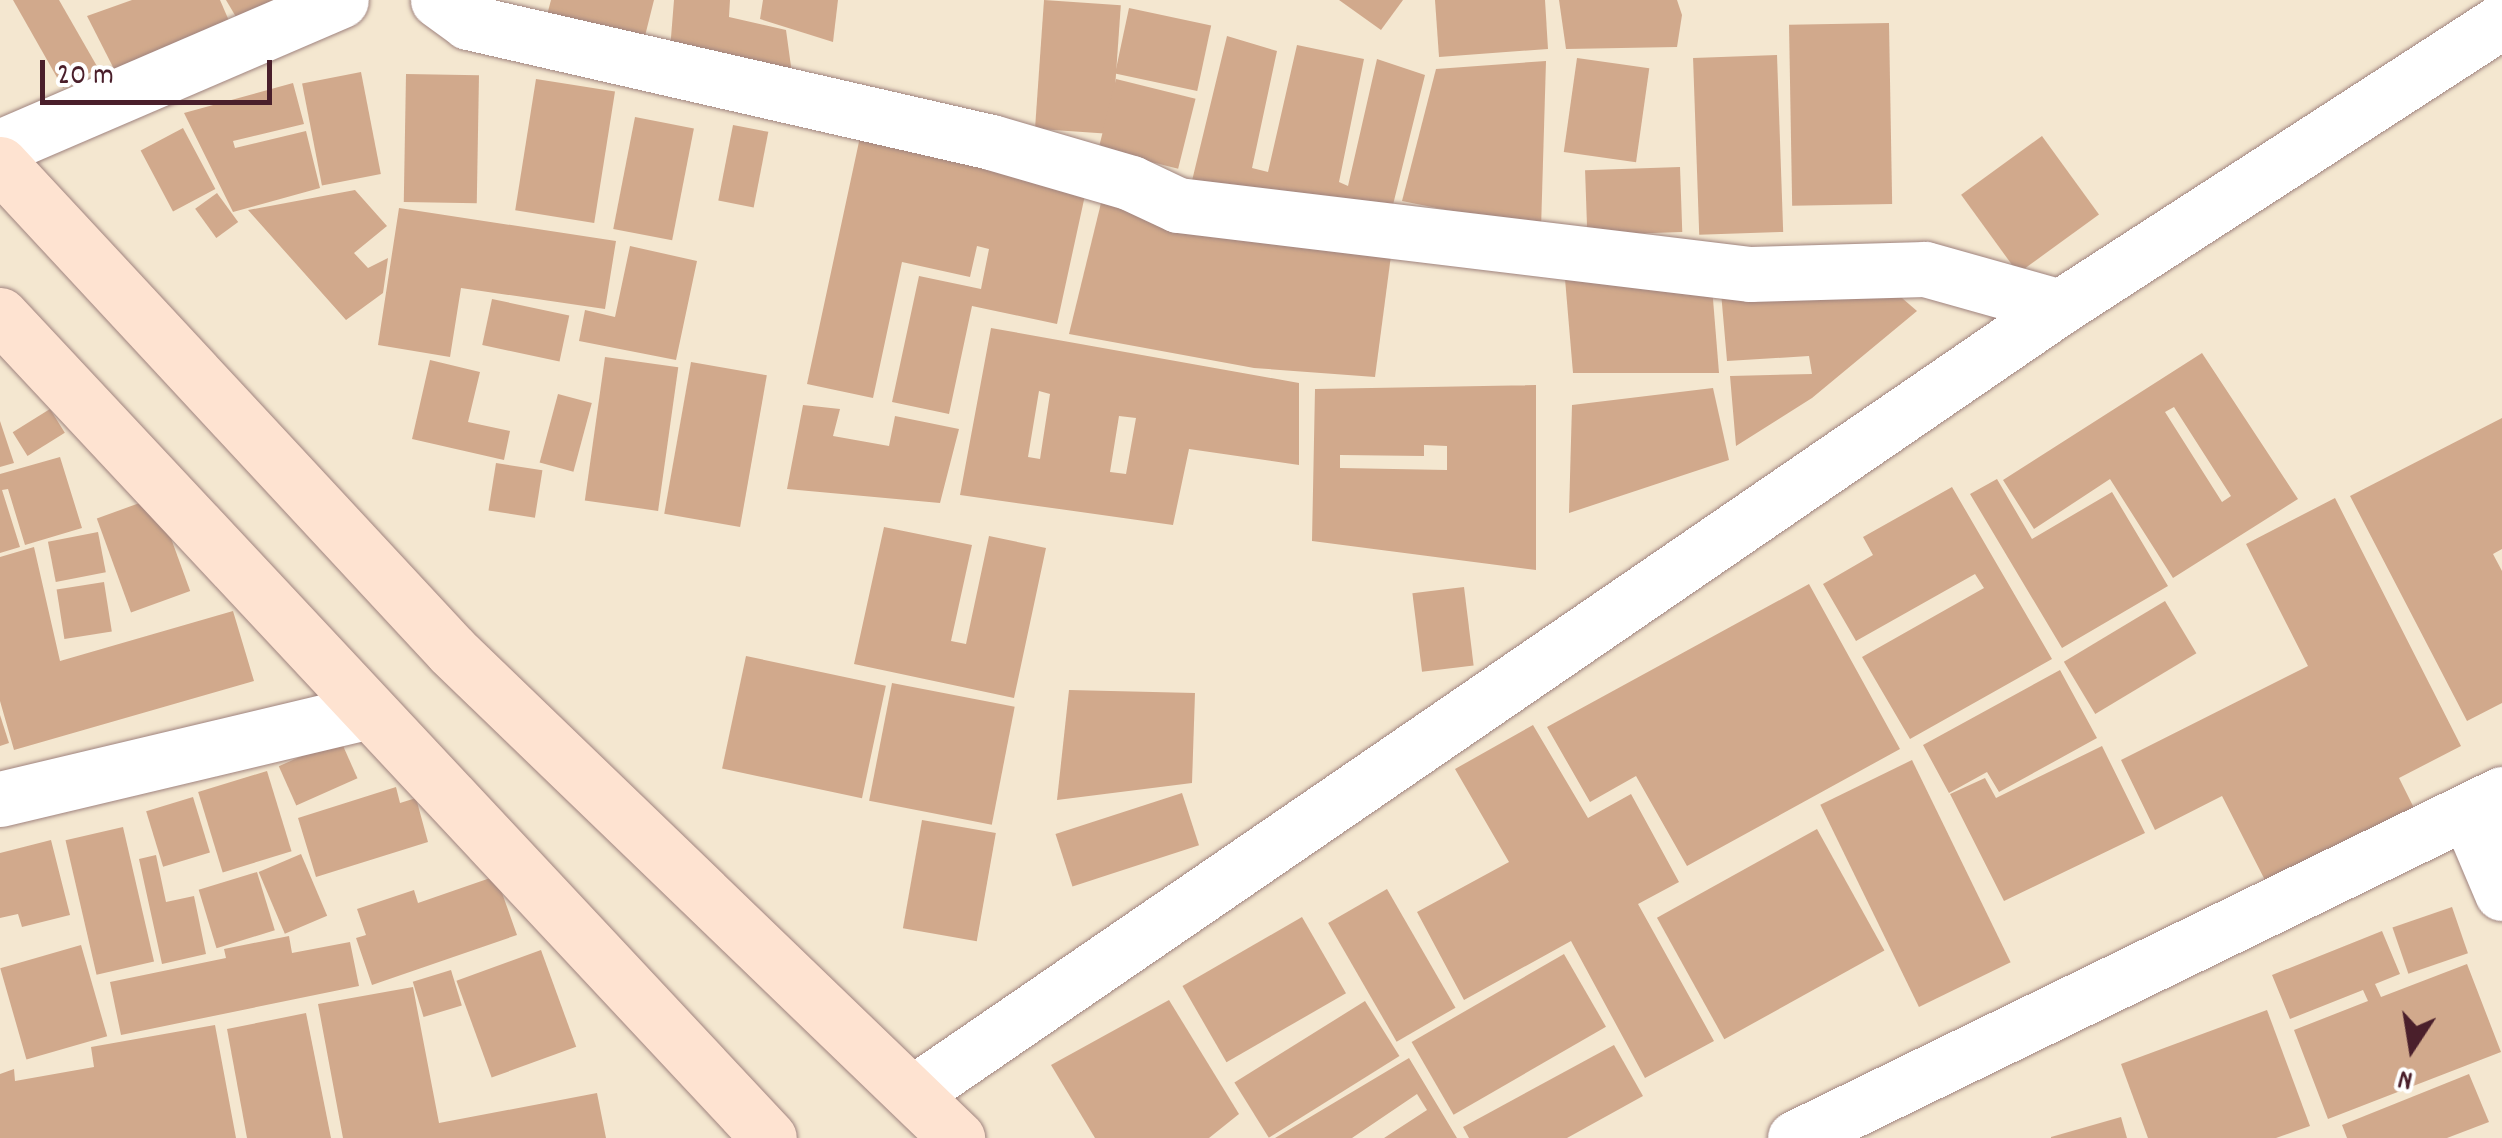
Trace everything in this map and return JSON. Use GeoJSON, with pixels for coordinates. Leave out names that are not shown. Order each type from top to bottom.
{"type":"FeatureCollection","features":[{"type":"Feature","properties":{"kind":"street"},"geometry":{"type":"LineString","coordinates":[[0,147],[341,0]]}},
{"type":"Feature","properties":{"kind":"street"},"geometry":{"type":"LineString","coordinates":[[438,0],[468,22],[991,142],[1131,183],[1178,205],[1750,274],[1925,269],[2060,307]]}},
{"type":"Feature","properties":{"kind":"street"},"geometry":{"type":"LineString","coordinates":[[913,1093],[2060,307],[2502,21]]}},
{"type":"Feature","properties":{"kind":"street"},"geometry":{"type":"LineString","coordinates":[[0,164],[452,650],[957,1138]]}},
{"type":"Feature","properties":{"kind":"street"},"geometry":{"type":"LineString","coordinates":[[0,315],[768,1138]]}},
{"type":"Feature","properties":{"kind":"street"},"geometry":{"type":"LineString","coordinates":[[0,799],[370,711]]}},
{"type":"Feature","properties":{"kind":"street"},"geometry":{"type":"LineString","coordinates":[[1795,1138],[2485,803],[2502,893]]}},
{"type":"Feature","properties":{"kind":"building"},"geometry":{"type":"Polygon","coordinates":[[[13,0],[59,0],[98,68],[63,88],[13,0]]]}},
{"type":"Feature","properties":{"kind":"building"},"geometry":{"type":"Polygon","coordinates":[[[132,0],[220,0],[233,30],[115,71],[87,16],[132,0]]]}},
{"type":"Feature","properties":{"kind":"building"},"geometry":{"type":"Polygon","coordinates":[[[226,0],[278,0],[239,22],[226,0]]]}},
{"type":"Feature","properties":{"kind":"building"},"geometry":{"type":"Polygon","coordinates":[[[551,0],[654,0],[643,44],[546,19],[551,0]]]}},
{"type":"Feature","properties":{"kind":"building"},"geometry":{"type":"Polygon","coordinates":[[[674,0],[730,0],[729,17],[786,30],[793,81],[670,50],[674,0]]]}},
{"type":"Feature","properties":{"kind":"building"},"geometry":{"type":"Polygon","coordinates":[[[763,0],[838,0],[833,42],[760,19],[763,0]]]}},
{"type":"Feature","properties":{"kind":"building"},"geometry":{"type":"Polygon","coordinates":[[[1044,0],[1121,5],[1112,134],[1035,129],[1044,0]]]}},
{"type":"Feature","properties":{"kind":"building"},"geometry":{"type":"Polygon","coordinates":[[[1339,0],[1403,0],[1381,30],[1339,0]]]}},
{"type":"Feature","properties":{"kind":"building"},"geometry":{"type":"Polygon","coordinates":[[[1435,0],[1545,0],[1548,49],[1439,57],[1435,0]]]}},
{"type":"Feature","properties":{"kind":"building"},"geometry":{"type":"Polygon","coordinates":[[[1559,0],[1677,0],[1682,15],[1677,47],[1566,49],[1559,0]]]}},
{"type":"Feature","properties":{"kind":"building"},"geometry":{"type":"Polygon","coordinates":[[[1129,8],[1211,25],[1197,91],[1115,74],[1129,8]]]}},
{"type":"Feature","properties":{"kind":"building"},"geometry":{"type":"Polygon","coordinates":[[[1889,23],[1892,204],[1792,206],[1789,25],[1889,23]]]}},
{"type":"Feature","properties":{"kind":"building"},"geometry":{"type":"Polygon","coordinates":[[[1227,36],[1277,51],[1252,168],[1268,172],[1297,45],[1364,59],[1339,182],[1348,186],[1377,59],[1425,75],[1390,217],[1190,189],[1227,36]]]}},
{"type":"Feature","properties":{"kind":"building"},"geometry":{"type":"Polygon","coordinates":[[[1777,55],[1783,232],[1699,235],[1693,58],[1777,55]]]}},
{"type":"Feature","properties":{"kind":"building"},"geometry":{"type":"Polygon","coordinates":[[[1577,58],[1649,68],[1636,162],[1564,152],[1577,58]]]}},
{"type":"Feature","properties":{"kind":"building"},"geometry":{"type":"Polygon","coordinates":[[[1546,61],[1541,229],[1402,201],[1436,69],[1546,61]]]}},
{"type":"Feature","properties":{"kind":"building"},"geometry":{"type":"Polygon","coordinates":[[[361,72],[381,174],[322,186],[302,83],[361,72]]]}},
{"type":"Feature","properties":{"kind":"building"},"geometry":{"type":"Polygon","coordinates":[[[406,74],[479,75],[477,203],[404,202],[406,74]]]}},
{"type":"Feature","properties":{"kind":"building"},"geometry":{"type":"Polygon","coordinates":[[[536,79],[615,92],[594,223],[515,210],[536,79]]]}},
{"type":"Feature","properties":{"kind":"building"},"geometry":{"type":"Polygon","coordinates":[[[1116,79],[1196,99],[1178,169],[1099,149],[1116,79]]]}},
{"type":"Feature","properties":{"kind":"building"},"geometry":{"type":"Polygon","coordinates":[[[293,83],[304,124],[233,141],[235,148],[306,131],[320,188],[233,212],[184,113],[293,83]]]}},
{"type":"Feature","properties":{"kind":"building"},"geometry":{"type":"Polygon","coordinates":[[[635,117],[694,128],[672,240],[613,229],[635,117]]]}},
{"type":"Feature","properties":{"kind":"building"},"geometry":{"type":"Polygon","coordinates":[[[733,125],[768,132],[754,207],[718,201],[733,125]]]}},
{"type":"Feature","properties":{"kind":"building"},"geometry":{"type":"Polygon","coordinates":[[[183,128],[215,189],[173,211],[141,151],[183,128]]]}},
{"type":"Feature","properties":{"kind":"building"},"geometry":{"type":"Polygon","coordinates":[[[2042,136],[2099,214],[2018,273],[1961,195],[2042,136]]]}},
{"type":"Feature","properties":{"kind":"building"},"geometry":{"type":"Polygon","coordinates":[[[860,137],[1087,186],[1057,324],[972,306],[949,414],[892,402],[919,276],[981,289],[989,249],[977,246],[970,277],[902,262],[873,398],[807,384],[860,137]]]}},
{"type":"Feature","properties":{"kind":"building"},"geometry":{"type":"Polygon","coordinates":[[[1680,167],[1682,232],[1587,235],[1585,170],[1680,167]]]}},
{"type":"Feature","properties":{"kind":"building"},"geometry":{"type":"Polygon","coordinates":[[[355,190],[387,226],[354,253],[368,268],[388,258],[383,293],[346,320],[248,210],[355,190]]]}},
{"type":"Feature","properties":{"kind":"building"},"geometry":{"type":"Polygon","coordinates":[[[217,193],[238,222],[216,238],[195,209],[217,193]]]}},
{"type":"Feature","properties":{"kind":"building"},"geometry":{"type":"Polygon","coordinates":[[[1101,203],[1392,248],[1375,377],[1254,368],[1069,334],[1101,203]]]}},
{"type":"Feature","properties":{"kind":"building"},"geometry":{"type":"Polygon","coordinates":[[[399,208],[616,241],[605,309],[461,288],[450,357],[378,345],[399,208]]]}},
{"type":"Feature","properties":{"kind":"building"},"geometry":{"type":"Polygon","coordinates":[[[630,246],[697,261],[676,360],[579,341],[585,310],[615,317],[630,246]]]}},
{"type":"Feature","properties":{"kind":"building"},"geometry":{"type":"Polygon","coordinates":[[[1564,267],[1712,287],[1719,373],[1573,373],[1564,267]]]}},
{"type":"Feature","properties":{"kind":"building"},"geometry":{"type":"Polygon","coordinates":[[[1880,279],[1917,311],[1812,398],[1736,446],[1730,376],[1812,374],[1809,356],[1727,361],[1720,281],[1880,279]]]}},
{"type":"Feature","properties":{"kind":"building"},"geometry":{"type":"Polygon","coordinates":[[[492,299],[569,315],[560,361],[482,345],[492,299]]]}},
{"type":"Feature","properties":{"kind":"building"},"geometry":{"type":"Polygon","coordinates":[[[991,328],[1299,383],[1299,465],[1189,449],[1173,525],[960,495],[991,328]],[[1039,391],[1028,457],[1040,459],[1050,394],[1039,391]],[[1119,416],[1110,472],[1126,474],[1136,418],[1119,416]]]}},
{"type":"Feature","properties":{"kind":"building"},"geometry":{"type":"Polygon","coordinates":[[[2202,353],[2298,499],[2173,578],[2110,479],[2034,529],[2003,480],[2202,353]],[[2174,407],[2165,412],[2222,502],[2231,496],[2174,407]]]}},
{"type":"Feature","properties":{"kind":"building"},"geometry":{"type":"Polygon","coordinates":[[[605,357],[678,367],[658,511],[585,501],[605,357]]]}},
{"type":"Feature","properties":{"kind":"building"},"geometry":{"type":"Polygon","coordinates":[[[430,360],[480,372],[468,422],[510,431],[504,460],[412,439],[430,360]]]}},
{"type":"Feature","properties":{"kind":"building"},"geometry":{"type":"Polygon","coordinates":[[[691,362],[767,375],[740,527],[664,514],[691,362]]]}},
{"type":"Feature","properties":{"kind":"building"},"geometry":{"type":"Polygon","coordinates":[[[1536,385],[1536,570],[1312,541],[1315,389],[1536,385]],[[1424,445],[1424,456],[1340,455],[1340,468],[1447,470],[1447,446],[1424,445]]]}},
{"type":"Feature","properties":{"kind":"building"},"geometry":{"type":"Polygon","coordinates":[[[1713,388],[1729,460],[1569,513],[1572,405],[1713,388]]]}},
{"type":"Feature","properties":{"kind":"building"},"geometry":{"type":"Polygon","coordinates":[[[558,394],[592,403],[573,472],[540,463],[558,394]]]}},
{"type":"Feature","properties":{"kind":"building"},"geometry":{"type":"Polygon","coordinates":[[[803,405],[840,409],[833,436],[889,446],[895,416],[959,429],[940,503],[787,489],[803,405]]]}},
{"type":"Feature","properties":{"kind":"building"},"geometry":{"type":"Polygon","coordinates":[[[50,409],[65,433],[28,456],[13,432],[50,409]]]}},
{"type":"Feature","properties":{"kind":"building"},"geometry":{"type":"Polygon","coordinates":[[[2502,418],[2502,549],[2493,554],[2502,571],[2502,703],[2467,721],[2350,496],[2502,418]]]}},
{"type":"Feature","properties":{"kind":"building"},"geometry":{"type":"Polygon","coordinates":[[[0,421],[14,463],[0,467],[0,421]]]}},
{"type":"Feature","properties":{"kind":"building"},"geometry":{"type":"Polygon","coordinates":[[[60,457],[82,528],[25,545],[8,489],[2,490],[20,547],[0,553],[0,474],[60,457]]]}},
{"type":"Feature","properties":{"kind":"building"},"geometry":{"type":"Polygon","coordinates":[[[496,463],[542,470],[535,518],[488,510],[496,463]]]}},
{"type":"Feature","properties":{"kind":"building"},"geometry":{"type":"Polygon","coordinates":[[[1997,479],[2032,539],[2112,492],[2168,586],[2062,648],[1970,494],[1997,479]]]}},
{"type":"Feature","properties":{"kind":"building"},"geometry":{"type":"Polygon","coordinates":[[[1952,487],[2052,659],[1910,739],[1862,657],[1984,588],[1975,574],[1856,641],[1823,584],[1873,555],[1863,537],[1952,487]]]}},
{"type":"Feature","properties":{"kind":"building"},"geometry":{"type":"Polygon","coordinates":[[[156,497],[190,591],[131,613],[97,519],[156,497]]]}},
{"type":"Feature","properties":{"kind":"building"},"geometry":{"type":"Polygon","coordinates":[[[2335,498],[2461,746],[2399,778],[2417,814],[2269,888],[2222,796],[2155,830],[2121,760],[2308,666],[2246,544],[2335,498]]]}},
{"type":"Feature","properties":{"kind":"building"},"geometry":{"type":"Polygon","coordinates":[[[884,527],[972,545],[951,641],[966,644],[989,536],[1046,548],[1014,698],[854,664],[884,527]]]}},
{"type":"Feature","properties":{"kind":"building"},"geometry":{"type":"Polygon","coordinates":[[[98,532],[106,572],[56,582],[48,542],[98,532]]]}},
{"type":"Feature","properties":{"kind":"building"},"geometry":{"type":"Polygon","coordinates":[[[34,547],[60,661],[233,611],[254,681],[14,750],[0,701],[0,557],[34,547]]]}},
{"type":"Feature","properties":{"kind":"building"},"geometry":{"type":"Polygon","coordinates":[[[104,582],[112,631],[64,639],[57,590],[104,582]]]}},
{"type":"Feature","properties":{"kind":"building"},"geometry":{"type":"Polygon","coordinates":[[[1809,584],[1900,749],[1687,866],[1636,776],[1590,802],[1547,727],[1809,584]]]}},
{"type":"Feature","properties":{"kind":"building"},"geometry":{"type":"Polygon","coordinates":[[[1464,587],[1474,665],[1422,672],[1412,593],[1464,587]]]}},
{"type":"Feature","properties":{"kind":"building"},"geometry":{"type":"Polygon","coordinates":[[[2165,601],[2196,653],[2095,714],[2064,662],[2165,601]]]}},
{"type":"Feature","properties":{"kind":"building"},"geometry":{"type":"Polygon","coordinates":[[[746,656],[886,686],[862,798],[722,768],[746,656]]]}},
{"type":"Feature","properties":{"kind":"building"},"geometry":{"type":"Polygon","coordinates":[[[2060,670],[2097,738],[1999,792],[1987,772],[1949,793],[1923,745],[2060,670]]]}},
{"type":"Feature","properties":{"kind":"building"},"geometry":{"type":"Polygon","coordinates":[[[892,683],[1015,707],[992,825],[869,801],[892,683]]]}},
{"type":"Feature","properties":{"kind":"building"},"geometry":{"type":"Polygon","coordinates":[[[1069,690],[1195,693],[1192,783],[1057,800],[1069,690]]]}},
{"type":"Feature","properties":{"kind":"building"},"geometry":{"type":"Polygon","coordinates":[[[0,715],[9,743],[0,746],[0,715]]]}},
{"type":"Feature","properties":{"kind":"building"},"geometry":{"type":"Polygon","coordinates":[[[1533,725],[1588,818],[1631,794],[1679,882],[1638,904],[1714,1041],[1645,1078],[1571,941],[1464,1000],[1417,912],[1509,862],[1455,769],[1533,725]]]}},
{"type":"Feature","properties":{"kind":"building"},"geometry":{"type":"Polygon","coordinates":[[[340,739],[357,778],[296,806],[279,766],[340,739]]]}},
{"type":"Feature","properties":{"kind":"building"},"geometry":{"type":"Polygon","coordinates":[[[2102,746],[2145,833],[2004,901],[1950,794],[1985,778],[1996,798],[2102,746]]]}},
{"type":"Feature","properties":{"kind":"building"},"geometry":{"type":"Polygon","coordinates":[[[1912,760],[2011,962],[1919,1007],[1820,805],[1912,760]]]}},
{"type":"Feature","properties":{"kind":"building"},"geometry":{"type":"Polygon","coordinates":[[[267,771],[292,851],[223,872],[198,792],[267,771]]]}},
{"type":"Feature","properties":{"kind":"building"},"geometry":{"type":"Polygon","coordinates":[[[396,787],[400,803],[416,798],[428,842],[316,877],[298,818],[396,787]]]}},
{"type":"Feature","properties":{"kind":"building"},"geometry":{"type":"Polygon","coordinates":[[[1182,793],[1199,845],[1073,886],[1056,834],[1182,793]]]}},
{"type":"Feature","properties":{"kind":"building"},"geometry":{"type":"Polygon","coordinates":[[[193,797],[210,852],[163,867],[146,811],[193,797]]]}},
{"type":"Feature","properties":{"kind":"building"},"geometry":{"type":"Polygon","coordinates":[[[922,820],[996,833],[977,941],[903,928],[922,820]]]}},
{"type":"Feature","properties":{"kind":"building"},"geometry":{"type":"Polygon","coordinates":[[[123,827],[154,961],[97,975],[66,840],[123,827]]]}},
{"type":"Feature","properties":{"kind":"building"},"geometry":{"type":"Polygon","coordinates":[[[1817,829],[1884,951],[1724,1039],[1657,918],[1817,829]]]}},
{"type":"Feature","properties":{"kind":"building"},"geometry":{"type":"Polygon","coordinates":[[[51,840],[70,915],[22,927],[18,914],[0,918],[0,853],[51,840]]]}},
{"type":"Feature","properties":{"kind":"building"},"geometry":{"type":"Polygon","coordinates":[[[301,854],[327,916],[285,934],[259,872],[301,854]]]}},
{"type":"Feature","properties":{"kind":"building"},"geometry":{"type":"Polygon","coordinates":[[[156,855],[166,902],[194,896],[206,954],[162,964],[139,859],[156,855]]]}},
{"type":"Feature","properties":{"kind":"building"},"geometry":{"type":"Polygon","coordinates":[[[257,872],[275,930],[217,948],[199,890],[257,872]]]}},
{"type":"Feature","properties":{"kind":"building"},"geometry":{"type":"Polygon","coordinates":[[[496,876],[517,935],[372,985],[356,938],[366,935],[357,909],[414,890],[418,903],[496,876]]]}},
{"type":"Feature","properties":{"kind":"building"},"geometry":{"type":"Polygon","coordinates":[[[1387,889],[1456,1008],[1397,1042],[1328,923],[1387,889]]]}},
{"type":"Feature","properties":{"kind":"building"},"geometry":{"type":"Polygon","coordinates":[[[2452,907],[2468,953],[2408,974],[2392,928],[2452,907]]]}},
{"type":"Feature","properties":{"kind":"building"},"geometry":{"type":"Polygon","coordinates":[[[1302,917],[1346,993],[1226,1062],[1182,986],[1302,917]]]}},
{"type":"Feature","properties":{"kind":"building"},"geometry":{"type":"Polygon","coordinates":[[[2382,931],[2400,974],[2375,984],[2381,997],[2467,964],[2501,1052],[2328,1119],[2294,1030],[2368,1001],[2363,990],[2290,1019],[2272,975],[2382,931]]]}},
{"type":"Feature","properties":{"kind":"building"},"geometry":{"type":"Polygon","coordinates":[[[289,936],[292,953],[350,942],[359,986],[121,1035],[110,982],[226,958],[224,949],[289,936]]]}},
{"type":"Feature","properties":{"kind":"building"},"geometry":{"type":"Polygon","coordinates":[[[81,945],[107,1036],[26,1059],[0,968],[81,945]]]}},
{"type":"Feature","properties":{"kind":"building"},"geometry":{"type":"Polygon","coordinates":[[[541,950],[576,1047],[492,1078],[456,981],[541,950]]]}},
{"type":"Feature","properties":{"kind":"building"},"geometry":{"type":"Polygon","coordinates":[[[1564,954],[1606,1027],[1454,1115],[1412,1042],[1564,954]]]}},
{"type":"Feature","properties":{"kind":"building"},"geometry":{"type":"Polygon","coordinates":[[[451,970],[462,1005],[424,1017],[413,982],[451,970]]]}},
{"type":"Feature","properties":{"kind":"building"},"geometry":{"type":"Polygon","coordinates":[[[413,987],[439,1123],[597,1093],[606,1138],[343,1138],[318,1004],[413,987]]]}},
{"type":"Feature","properties":{"kind":"building"},"geometry":{"type":"Polygon","coordinates":[[[1169,1000],[1239,1114],[1209,1138],[1095,1138],[1051,1065],[1169,1000]]]}},
{"type":"Feature","properties":{"kind":"building"},"geometry":{"type":"Polygon","coordinates":[[[1365,1001],[1399,1056],[1269,1138],[1234,1083],[1365,1001]]]}},
{"type":"Feature","properties":{"kind":"building"},"geometry":{"type":"Polygon","coordinates":[[[2267,1010],[2310,1126],[2276,1138],[2148,1138],[2121,1064],[2267,1010]]]}},
{"type":"Feature","properties":{"kind":"building"},"geometry":{"type":"Polygon","coordinates":[[[306,1013],[331,1138],[247,1138],[227,1029],[306,1013]]]}},
{"type":"Feature","properties":{"kind":"building"},"geometry":{"type":"Polygon","coordinates":[[[215,1025],[236,1138],[0,1138],[0,1074],[14,1069],[15,1081],[94,1067],[91,1047],[215,1025]]]}},
{"type":"Feature","properties":{"kind":"building"},"geometry":{"type":"Polygon","coordinates":[[[1614,1045],[1643,1096],[1567,1138],[1469,1138],[1463,1127],[1614,1045]]]}},
{"type":"Feature","properties":{"kind":"building"},"geometry":{"type":"Polygon","coordinates":[[[1409,1058],[1457,1138],[1384,1138],[1427,1110],[1417,1094],[1352,1138],[1275,1138],[1409,1058]]]}},
{"type":"Feature","properties":{"kind":"building"},"geometry":{"type":"Polygon","coordinates":[[[2469,1074],[2489,1122],[2447,1138],[2347,1138],[2342,1125],[2469,1074]]]}},
{"type":"Feature","properties":{"kind":"building"},"geometry":{"type":"Polygon","coordinates":[[[2121,1117],[2127,1138],[2051,1138],[2051,1137],[2121,1117]]]}}]}
